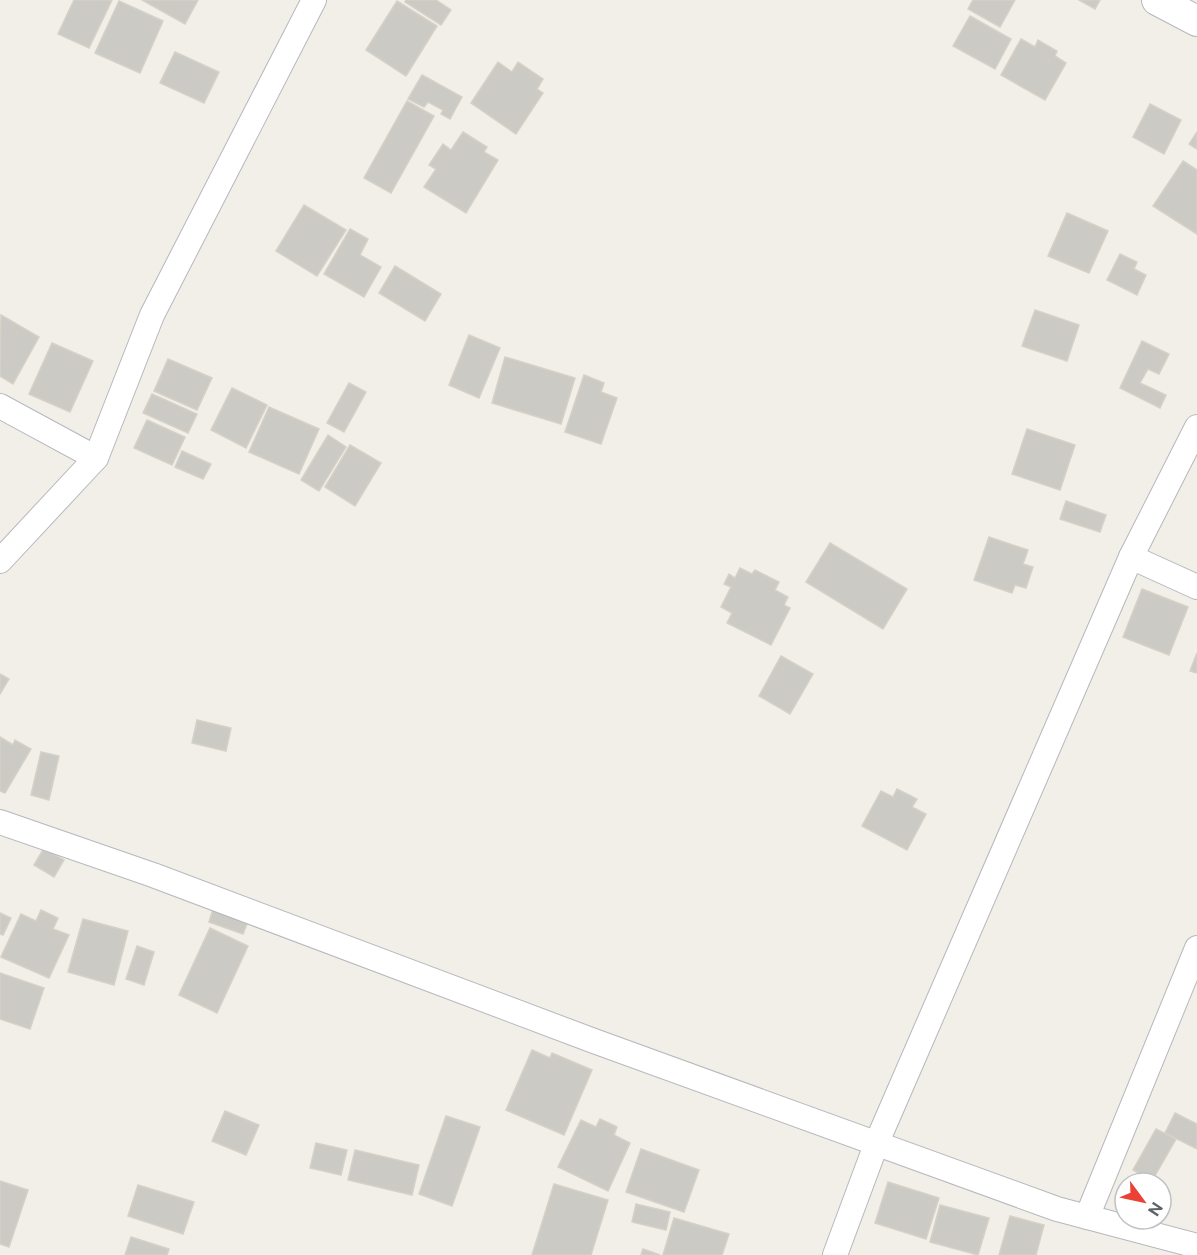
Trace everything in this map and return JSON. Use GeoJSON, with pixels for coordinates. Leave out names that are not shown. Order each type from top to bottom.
{"type":"FeatureCollection","features":[{"type":"Feature","properties":{"kind":"street"},"geometry":{"type":"LineString","coordinates":[[0,561],[96,458],[152,315],[314,0]]}},
{"type":"Feature","properties":{"kind":"street"},"geometry":{"type":"LineString","coordinates":[[1156,0],[1197,21]]}},
{"type":"Feature","properties":{"kind":"street"},"geometry":{"type":"LineString","coordinates":[[0,406],[96,458]]}},
{"type":"Feature","properties":{"kind":"street"},"geometry":{"type":"LineString","coordinates":[[835,1255],[877,1142],[1131,557],[1197,427]]}},
{"type":"Feature","properties":{"kind":"street"},"geometry":{"type":"LineString","coordinates":[[1131,557],[1197,587]]}},
{"type":"Feature","properties":{"kind":"street"},"geometry":{"type":"LineString","coordinates":[[0,822],[153,875],[594,1041],[1057,1209],[1197,1246]]}},
{"type":"Feature","properties":{"kind":"street"},"geometry":{"type":"LineString","coordinates":[[1087,1217],[1197,948]]}},
{"type":"Feature","properties":{"kind":"building"},"geometry":{"type":"Polygon","coordinates":[[[74,0],[112,0],[89,48],[58,34],[74,0]]]}},
{"type":"Feature","properties":{"kind":"building"},"geometry":{"type":"Polygon","coordinates":[[[142,0],[198,0],[185,24],[142,0]]]}},
{"type":"Feature","properties":{"kind":"building"},"geometry":{"type":"Polygon","coordinates":[[[406,0],[436,0],[451,10],[441,25],[405,2],[406,0]]]}},
{"type":"Feature","properties":{"kind":"building"},"geometry":{"type":"Polygon","coordinates":[[[973,0],[1015,0],[1000,27],[968,9],[973,0]]]}},
{"type":"Feature","properties":{"kind":"building"},"geometry":{"type":"Polygon","coordinates":[[[1079,0],[1100,0],[1095,9],[1079,0]]]}},
{"type":"Feature","properties":{"kind":"building"},"geometry":{"type":"Polygon","coordinates":[[[119,1],[163,21],[140,73],[95,53],[119,1]]]}},
{"type":"Feature","properties":{"kind":"building"},"geometry":{"type":"Polygon","coordinates":[[[397,1],[437,26],[406,76],[366,50],[397,1]]]}},
{"type":"Feature","properties":{"kind":"building"},"geometry":{"type":"Polygon","coordinates":[[[970,16],[1011,39],[995,69],[953,46],[970,16]]]}},
{"type":"Feature","properties":{"kind":"building"},"geometry":{"type":"Polygon","coordinates":[[[1021,39],[1035,47],[1038,40],[1057,51],[1055,56],[1066,63],[1045,100],[1001,75],[1021,39]]]}},
{"type":"Feature","properties":{"kind":"building"},"geometry":{"type":"Polygon","coordinates":[[[175,52],[219,72],[204,103],[160,83],[175,52]]]}},
{"type":"Feature","properties":{"kind":"building"},"geometry":{"type":"Polygon","coordinates":[[[498,62],[512,72],[518,62],[543,79],[537,89],[543,93],[516,134],[471,103],[498,62]]]}},
{"type":"Feature","properties":{"kind":"building"},"geometry":{"type":"Polygon","coordinates":[[[422,75],[462,97],[450,119],[441,114],[443,110],[428,102],[424,107],[408,99],[422,75]]]}},
{"type":"Feature","properties":{"kind":"building"},"geometry":{"type":"Polygon","coordinates":[[[407,101],[434,116],[391,193],[364,178],[407,101]]]}},
{"type":"Feature","properties":{"kind":"building"},"geometry":{"type":"Polygon","coordinates":[[[1150,104],[1181,120],[1164,154],[1133,137],[1150,104]]]}},
{"type":"Feature","properties":{"kind":"building"},"geometry":{"type":"Polygon","coordinates":[[[463,132],[487,147],[484,152],[498,160],[466,213],[424,187],[436,169],[429,165],[443,144],[451,150],[463,132]]]}},
{"type":"Feature","properties":{"kind":"building"},"geometry":{"type":"Polygon","coordinates":[[[1197,132],[1197,149],[1189,144],[1197,132]]]}},
{"type":"Feature","properties":{"kind":"building"},"geometry":{"type":"Polygon","coordinates":[[[1183,161],[1197,170],[1197,234],[1153,206],[1183,161]]]}},
{"type":"Feature","properties":{"kind":"building"},"geometry":{"type":"Polygon","coordinates":[[[304,205],[346,230],[317,276],[276,251],[304,205]]]}},
{"type":"Feature","properties":{"kind":"building"},"geometry":{"type":"Polygon","coordinates":[[[1067,213],[1108,231],[1089,273],[1048,256],[1067,213]]]}},
{"type":"Feature","properties":{"kind":"building"},"geometry":{"type":"Polygon","coordinates":[[[350,229],[368,239],[360,255],[381,267],[364,297],[324,274],[350,229]]]}},
{"type":"Feature","properties":{"kind":"building"},"geometry":{"type":"Polygon","coordinates":[[[1120,254],[1137,262],[1134,269],[1146,275],[1137,295],[1107,280],[1120,254]]]}},
{"type":"Feature","properties":{"kind":"building"},"geometry":{"type":"Polygon","coordinates":[[[395,266],[441,294],[425,321],[379,293],[395,266]]]}},
{"type":"Feature","properties":{"kind":"building"},"geometry":{"type":"Polygon","coordinates":[[[1035,310],[1079,325],[1067,361],[1022,346],[1035,310]]]}},
{"type":"Feature","properties":{"kind":"building"},"geometry":{"type":"Polygon","coordinates":[[[1,315],[39,337],[13,384],[0,376],[1,315]]]}},
{"type":"Feature","properties":{"kind":"building"},"geometry":{"type":"Polygon","coordinates":[[[469,335],[500,348],[479,398],[449,385],[469,335]]]}},
{"type":"Feature","properties":{"kind":"building"},"geometry":{"type":"Polygon","coordinates":[[[1142,341],[1169,354],[1159,374],[1148,369],[1140,383],[1166,395],[1160,408],[1120,388],[1142,341]]]}},
{"type":"Feature","properties":{"kind":"building"},"geometry":{"type":"Polygon","coordinates":[[[52,343],[93,361],[70,412],[29,394],[52,343]]]}},
{"type":"Feature","properties":{"kind":"building"},"geometry":{"type":"Polygon","coordinates":[[[505,357],[575,378],[561,424],[492,403],[505,357]]]}},
{"type":"Feature","properties":{"kind":"building"},"geometry":{"type":"Polygon","coordinates":[[[168,359],[212,378],[197,410],[154,391],[168,359]]]}},
{"type":"Feature","properties":{"kind":"building"},"geometry":{"type":"Polygon","coordinates":[[[584,375],[604,383],[601,392],[617,398],[601,444],[565,432],[584,375]]]}},
{"type":"Feature","properties":{"kind":"building"},"geometry":{"type":"Polygon","coordinates":[[[349,383],[366,392],[344,432],[327,423],[349,383]]]}},
{"type":"Feature","properties":{"kind":"building"},"geometry":{"type":"Polygon","coordinates":[[[232,388],[267,405],[246,448],[211,430],[232,388]]]}},
{"type":"Feature","properties":{"kind":"building"},"geometry":{"type":"Polygon","coordinates":[[[152,394],[197,414],[188,433],[143,413],[152,394]]]}},
{"type":"Feature","properties":{"kind":"building"},"geometry":{"type":"Polygon","coordinates":[[[269,407],[319,429],[299,474],[249,452],[269,407]]]}},
{"type":"Feature","properties":{"kind":"building"},"geometry":{"type":"Polygon","coordinates":[[[147,420],[185,437],[172,465],[134,448],[147,420]]]}},
{"type":"Feature","properties":{"kind":"building"},"geometry":{"type":"Polygon","coordinates":[[[1027,429],[1075,445],[1060,490],[1012,474],[1027,429]]]}},
{"type":"Feature","properties":{"kind":"building"},"geometry":{"type":"Polygon","coordinates":[[[328,435],[346,447],[319,491],[301,480],[328,435]]]}},
{"type":"Feature","properties":{"kind":"building"},"geometry":{"type":"Polygon","coordinates":[[[350,445],[381,463],[355,506],[325,487],[350,445]]]}},
{"type":"Feature","properties":{"kind":"building"},"geometry":{"type":"Polygon","coordinates":[[[182,451],[211,464],[203,479],[175,467],[182,451]]]}},
{"type":"Feature","properties":{"kind":"building"},"geometry":{"type":"Polygon","coordinates":[[[1066,501],[1106,515],[1100,532],[1060,519],[1066,501]]]}},
{"type":"Feature","properties":{"kind":"building"},"geometry":{"type":"Polygon","coordinates":[[[989,537],[1028,550],[1023,564],[1033,567],[1026,588],[1015,585],[1012,593],[974,580],[989,537]]]}},
{"type":"Feature","properties":{"kind":"building"},"geometry":{"type":"Polygon","coordinates":[[[830,543],[907,589],[883,629],[806,582],[830,543]]]}},
{"type":"Feature","properties":{"kind":"building"},"geometry":{"type":"Polygon","coordinates":[[[740,568],[752,574],[755,570],[779,582],[775,590],[788,597],[784,605],[790,608],[771,645],[727,623],[732,613],[721,607],[731,587],[724,584],[729,574],[735,578],[740,568]]]}},
{"type":"Feature","properties":{"kind":"building"},"geometry":{"type":"Polygon","coordinates":[[[1142,589],[1188,607],[1169,655],[1123,637],[1142,589]]]}},
{"type":"Feature","properties":{"kind":"building"},"geometry":{"type":"Polygon","coordinates":[[[1197,653],[1197,673],[1190,671],[1197,653]]]}},
{"type":"Feature","properties":{"kind":"building"},"geometry":{"type":"Polygon","coordinates":[[[781,656],[813,674],[790,714],[759,696],[781,656]]]}},
{"type":"Feature","properties":{"kind":"building"},"geometry":{"type":"Polygon","coordinates":[[[0,674],[9,679],[0,694],[0,674]]]}},
{"type":"Feature","properties":{"kind":"building"},"geometry":{"type":"Polygon","coordinates":[[[197,720],[231,728],[226,751],[192,743],[197,720]]]}},
{"type":"Feature","properties":{"kind":"building"},"geometry":{"type":"Polygon","coordinates":[[[0,737],[13,745],[15,740],[31,749],[5,793],[0,791],[0,737]]]}},
{"type":"Feature","properties":{"kind":"building"},"geometry":{"type":"Polygon","coordinates":[[[41,752],[59,756],[49,800],[31,795],[41,752]]]}},
{"type":"Feature","properties":{"kind":"building"},"geometry":{"type":"Polygon","coordinates":[[[897,789],[917,799],[912,807],[926,814],[907,850],[862,826],[881,791],[893,797],[897,789]]]}},
{"type":"Feature","properties":{"kind":"building"},"geometry":{"type":"Polygon","coordinates":[[[44,848],[64,860],[54,877],[34,865],[44,848]]]}},
{"type":"Feature","properties":{"kind":"building"},"geometry":{"type":"Polygon","coordinates":[[[214,906],[249,919],[243,934],[209,922],[214,906]]]}},
{"type":"Feature","properties":{"kind":"building"},"geometry":{"type":"Polygon","coordinates":[[[41,910],[58,918],[53,929],[69,935],[49,978],[1,957],[21,914],[36,921],[41,910]]]}},
{"type":"Feature","properties":{"kind":"building"},"geometry":{"type":"Polygon","coordinates":[[[0,913],[11,918],[3,935],[0,934],[0,913]]]}},
{"type":"Feature","properties":{"kind":"building"},"geometry":{"type":"Polygon","coordinates":[[[83,919],[128,931],[114,985],[68,972],[83,919]]]}},
{"type":"Feature","properties":{"kind":"building"},"geometry":{"type":"Polygon","coordinates":[[[210,928],[248,946],[217,1013],[179,995],[210,928]]]}},
{"type":"Feature","properties":{"kind":"building"},"geometry":{"type":"Polygon","coordinates":[[[137,946],[154,952],[144,985],[126,979],[137,946]]]}},
{"type":"Feature","properties":{"kind":"building"},"geometry":{"type":"Polygon","coordinates":[[[0,973],[44,988],[30,1029],[0,1019],[0,973]]]}},
{"type":"Feature","properties":{"kind":"building"},"geometry":{"type":"Polygon","coordinates":[[[532,1050],[550,1058],[552,1053],[592,1070],[564,1135],[506,1110],[532,1050]]]}},
{"type":"Feature","properties":{"kind":"building"},"geometry":{"type":"Polygon","coordinates":[[[225,1111],[259,1125],[246,1155],[212,1141],[225,1111]]]}},
{"type":"Feature","properties":{"kind":"building"},"geometry":{"type":"Polygon","coordinates":[[[1175,1113],[1197,1124],[1197,1149],[1165,1133],[1175,1113]]]}},
{"type":"Feature","properties":{"kind":"building"},"geometry":{"type":"Polygon","coordinates":[[[446,1116],[480,1127],[452,1206],[419,1194],[446,1116]]]}},
{"type":"Feature","properties":{"kind":"building"},"geometry":{"type":"Polygon","coordinates":[[[600,1119],[617,1127],[614,1135],[630,1143],[608,1191],[558,1167],[581,1120],[596,1127],[600,1119]]]}},
{"type":"Feature","properties":{"kind":"building"},"geometry":{"type":"Polygon","coordinates":[[[1156,1129],[1176,1139],[1158,1171],[1133,1170],[1156,1129]]]}},
{"type":"Feature","properties":{"kind":"building"},"geometry":{"type":"Polygon","coordinates":[[[316,1143],[347,1150],[341,1175],[310,1168],[316,1143]]]}},
{"type":"Feature","properties":{"kind":"building"},"geometry":{"type":"Polygon","coordinates":[[[641,1149],[699,1170],[684,1212],[626,1192],[641,1149]]]}},
{"type":"Feature","properties":{"kind":"building"},"geometry":{"type":"Polygon","coordinates":[[[355,1150],[419,1165],[412,1195],[348,1180],[355,1150]]]}},
{"type":"Feature","properties":{"kind":"building"},"geometry":{"type":"Polygon","coordinates":[[[0,1181],[28,1190],[9,1247],[0,1244],[0,1181]]]}},
{"type":"Feature","properties":{"kind":"building"},"geometry":{"type":"Polygon","coordinates":[[[888,1182],[939,1198],[926,1239],[875,1223],[888,1182]]]}},
{"type":"Feature","properties":{"kind":"building"},"geometry":{"type":"Polygon","coordinates":[[[554,1184],[608,1200],[591,1255],[532,1255],[554,1184]]]}},
{"type":"Feature","properties":{"kind":"building"},"geometry":{"type":"Polygon","coordinates":[[[138,1185],[194,1202],[183,1234],[128,1216],[138,1185]]]}},
{"type":"Feature","properties":{"kind":"building"},"geometry":{"type":"Polygon","coordinates":[[[636,1204],[670,1212],[666,1230],[632,1222],[636,1204]]]}},
{"type":"Feature","properties":{"kind":"building"},"geometry":{"type":"Polygon","coordinates":[[[940,1205],[989,1218],[978,1255],[930,1242],[940,1205]]]}},
{"type":"Feature","properties":{"kind":"building"},"geometry":{"type":"Polygon","coordinates":[[[1010,1216],[1044,1225],[1036,1255],[999,1255],[1010,1216]]]}},
{"type":"Feature","properties":{"kind":"building"},"geometry":{"type":"Polygon","coordinates":[[[674,1218],[729,1234],[722,1255],[663,1255],[674,1218]]]}},
{"type":"Feature","properties":{"kind":"building"},"geometry":{"type":"Polygon","coordinates":[[[131,1237],[169,1249],[167,1255],[125,1255],[131,1237]]]}},
{"type":"Feature","properties":{"kind":"building"},"geometry":{"type":"Polygon","coordinates":[[[643,1249],[660,1255],[641,1255],[643,1249]]]}}]}
